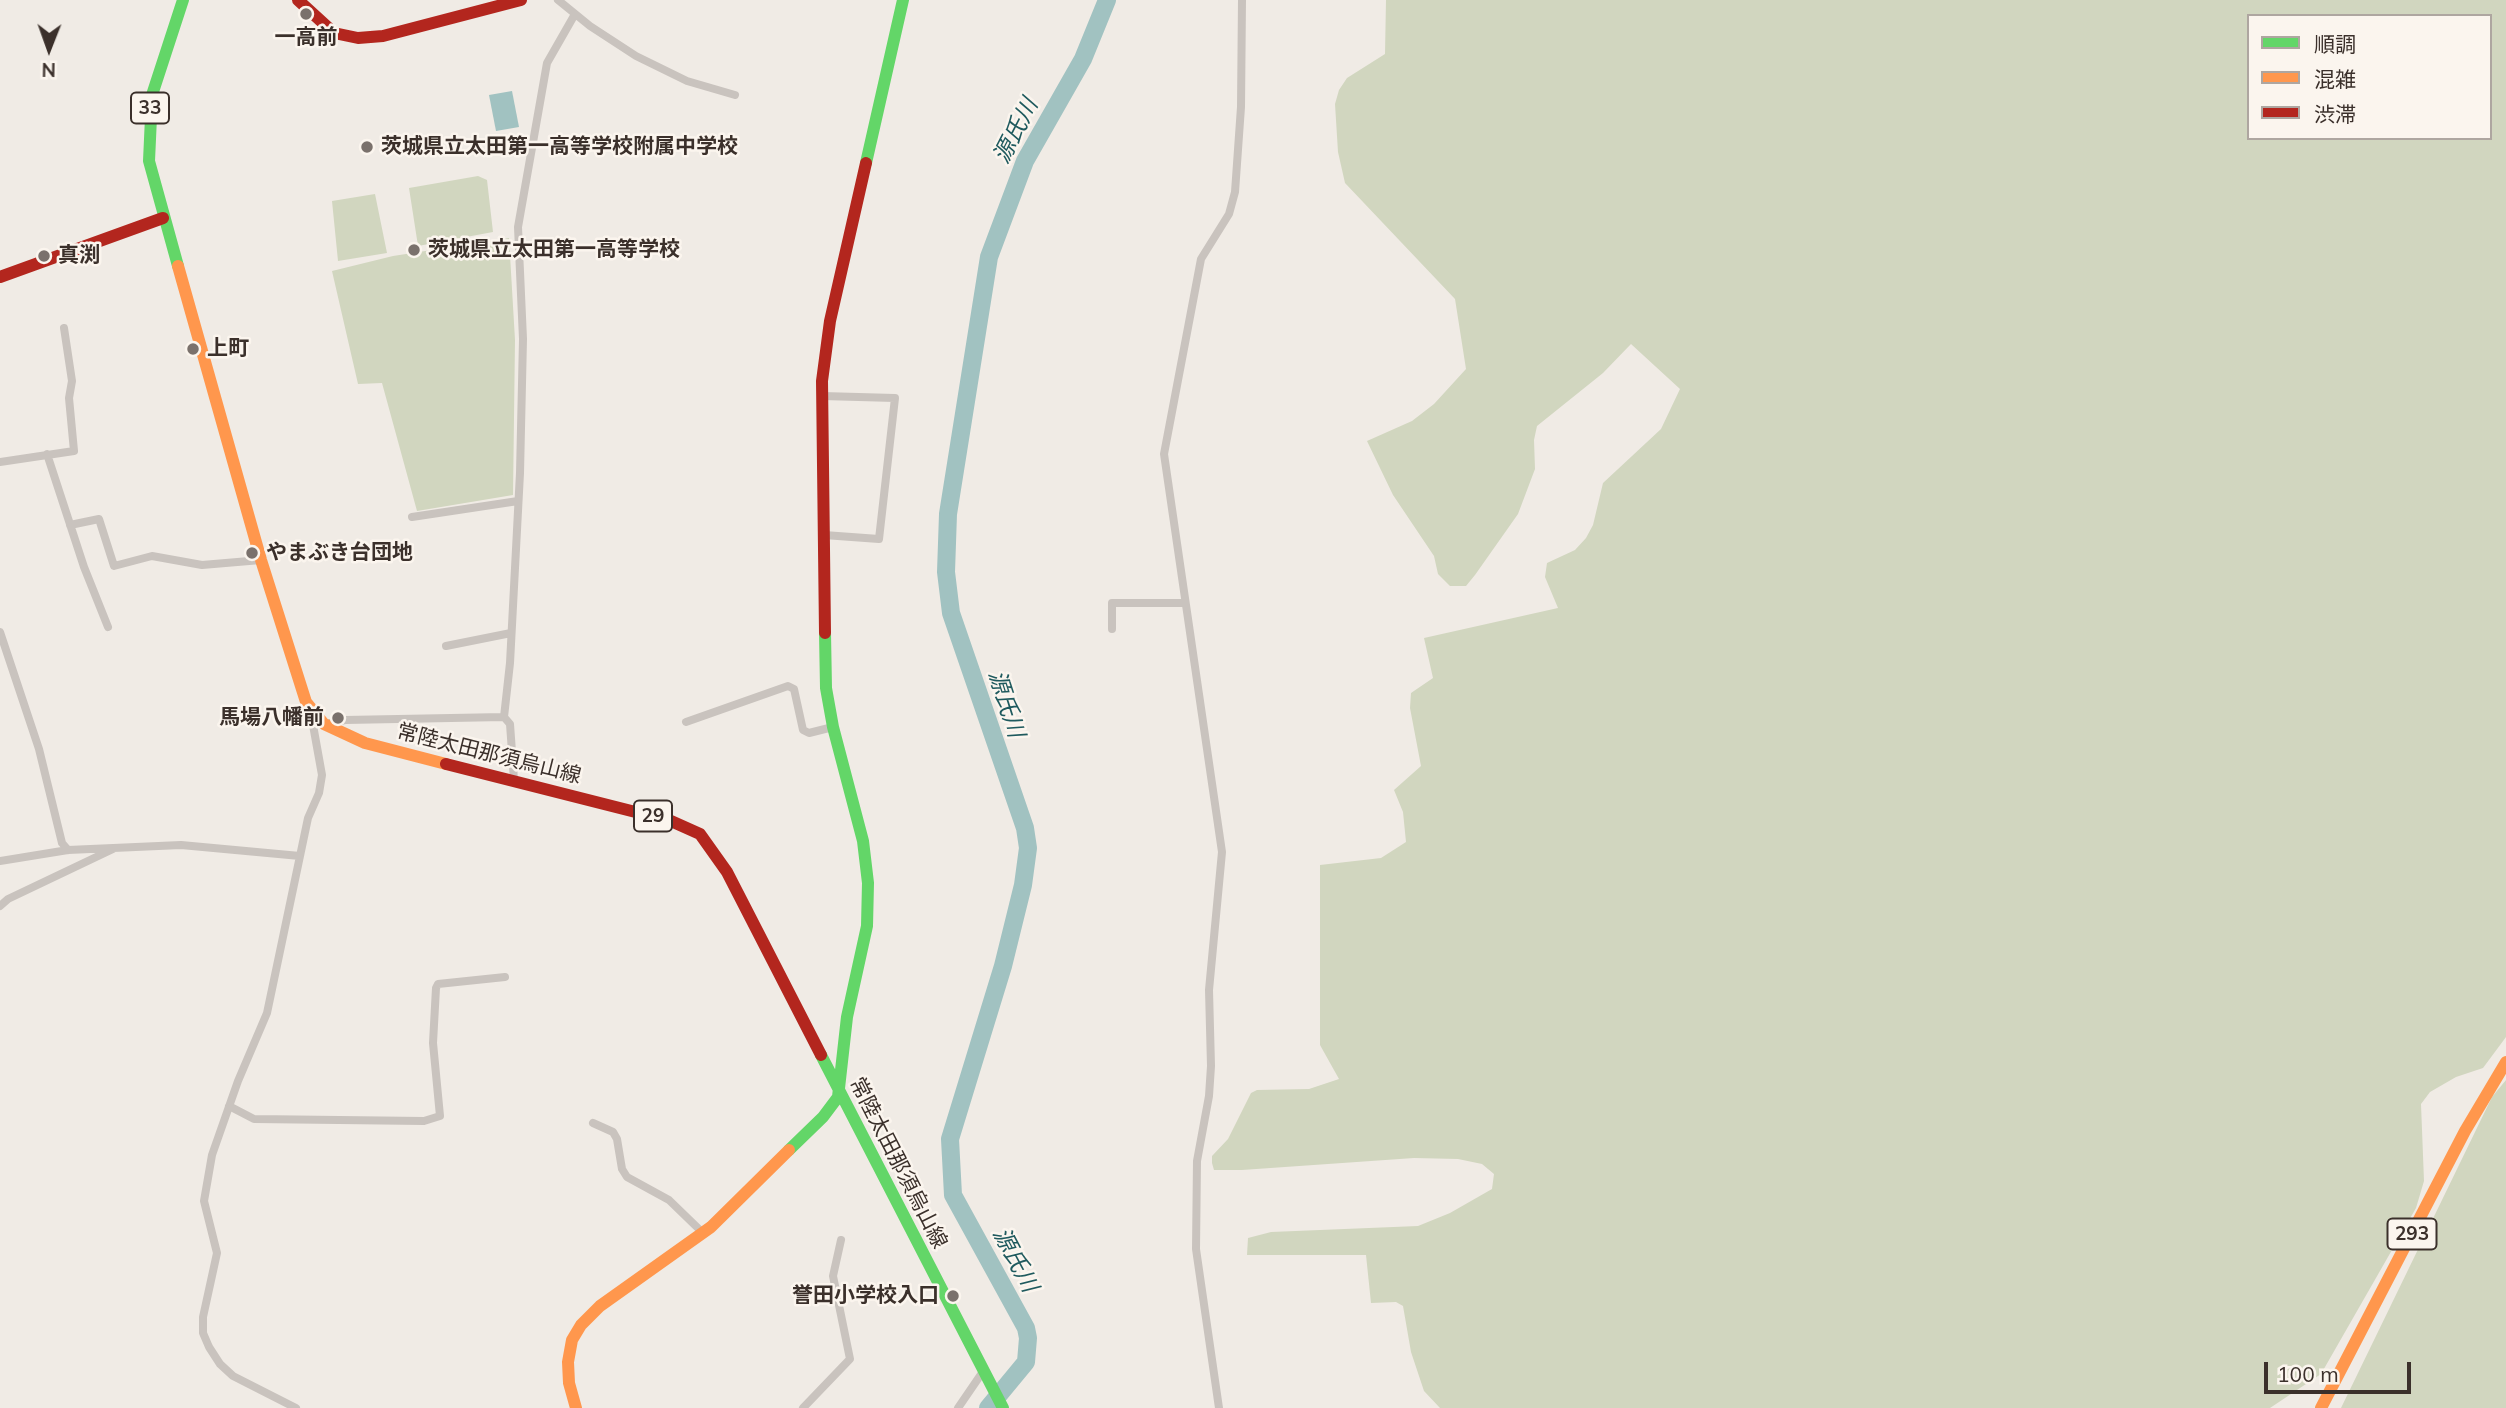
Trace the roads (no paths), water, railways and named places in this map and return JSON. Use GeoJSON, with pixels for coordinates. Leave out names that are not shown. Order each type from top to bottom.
{"type":"FeatureCollection","features":[{"type":"Feature","properties":{"kind":"main road","name":"33"},"geometry":{"type":"LineString","coordinates":[[163,218],[149,161],[149,113],[152,95],[183,0]]}},
{"type":"Feature","properties":{"kind":"main road"},"geometry":{"type":"LineString","coordinates":[[298,0],[334,33],[358,38],[383,36],[521,0]]}},
{"type":"Feature","properties":{"kind":"main road"},"geometry":{"type":"LineString","coordinates":[[576,1408],[569,1383],[568,1362],[572,1340],[581,1325],[600,1306],[703,1233],[832,1108],[839,1091],[847,1017],[867,926],[868,883],[863,841],[833,727],[826,688],[822,396],[830,321],[903,0]]}},
{"type":"Feature","properties":{"kind":"main road"},"geometry":{"type":"LineString","coordinates":[[0,277],[163,218],[301,693],[321,721]]}},
{"type":"Feature","properties":{"kind":"main road","name":"常陸太田那須烏山線"},"geometry":{"type":"LineString","coordinates":[[321,721],[365,743],[684,825],[700,834],[727,872],[1003,1408]]}},
{"type":"Feature","properties":{"kind":"main road","name":"293"},"geometry":{"type":"LineString","coordinates":[[2321,1408],[2465,1131],[2506,1062]]}},
{"type":"Feature","properties":{"kind":"street"},"geometry":{"type":"LineString","coordinates":[[558,0],[636,56],[687,81],[735,95]]}},
{"type":"Feature","properties":{"kind":"street"},"geometry":{"type":"LineString","coordinates":[[1219,1408],[1196,1249],[1198,1161],[1211,1066],[1209,990],[1222,852],[1164,454],[1201,259],[1229,214],[1235,192],[1241,107],[1242,0]]}},
{"type":"Feature","properties":{"kind":"street"},"geometry":{"type":"LineString","coordinates":[[514,780],[510,724],[504,717],[518,500],[523,339],[519,227],[547,63],[575,14]]}},
{"type":"Feature","properties":{"kind":"street"},"geometry":{"type":"LineString","coordinates":[[0,462],[74,451],[69,398],[72,381],[64,328]]}},
{"type":"Feature","properties":{"kind":"street"},"geometry":{"type":"LineString","coordinates":[[822,396],[895,398],[879,539],[824,535]]}},
{"type":"Feature","properties":{"kind":"street"},"geometry":{"type":"LineString","coordinates":[[47,454],[70,526],[108,627]]}},
{"type":"Feature","properties":{"kind":"street"},"geometry":{"type":"LineString","coordinates":[[412,517],[518,500]]}},
{"type":"Feature","properties":{"kind":"street"},"geometry":{"type":"LineString","coordinates":[[70,526],[99,519],[114,566],[152,556],[202,565],[261,560]]}},
{"type":"Feature","properties":{"kind":"street"},"geometry":{"type":"LineString","coordinates":[[1112,629],[1112,603],[1184,603]]}},
{"type":"Feature","properties":{"kind":"street"},"geometry":{"type":"LineString","coordinates":[[0,632],[39,749],[62,843],[68,850]]}},
{"type":"Feature","properties":{"kind":"street"},"geometry":{"type":"LineString","coordinates":[[446,646],[511,633]]}},
{"type":"Feature","properties":{"kind":"street"},"geometry":{"type":"LineString","coordinates":[[686,722],[788,686],[794,689],[803,730],[809,733],[833,727]]}},
{"type":"Feature","properties":{"kind":"street"},"geometry":{"type":"LineString","coordinates":[[296,1408],[233,1376],[220,1364],[203,1333],[203,1317],[217,1253],[204,1201],[204,1185],[229,1106],[267,1013],[308,818],[320,793],[322,775],[313,725],[321,721],[504,717]]}},
{"type":"Feature","properties":{"kind":"street"},"geometry":{"type":"LineString","coordinates":[[0,861],[68,850],[181,845],[300,856]]}},
{"type":"Feature","properties":{"kind":"street"},"geometry":{"type":"LineString","coordinates":[[0,906],[8,899],[116,848]]}},
{"type":"Feature","properties":{"kind":"street"},"geometry":{"type":"LineString","coordinates":[[229,1106],[254,1119],[424,1121],[440,1116],[433,1043],[436,988],[438,984],[505,977]]}},
{"type":"Feature","properties":{"kind":"street"},"geometry":{"type":"LineString","coordinates":[[593,1123],[613,1132],[617,1139],[622,1169],[627,1177],[669,1200],[703,1233]]}},
{"type":"Feature","properties":{"kind":"street"},"geometry":{"type":"LineString","coordinates":[[803,1408],[850,1359],[833,1276],[841,1240]]}},
{"type":"Feature","properties":{"kind":"street"},"geometry":{"type":"LineString","coordinates":[[958,1408],[985,1373]]}},
{"type":"Feature","properties":{"kind":"water"},"geometry":{"type":"Polygon","coordinates":[[[512,91],[519,127],[496,131],[489,95],[512,91]]]}},
{"type":"Feature","properties":{"kind":"waterway","name":"源氏川"},"geometry":{"type":"LineString","coordinates":[[988,1408],[1026,1362],[1028,1338],[1026,1328],[953,1195],[950,1139],[1003,966],[1023,885],[1028,848],[1025,828],[951,613],[946,572],[948,514],[989,257],[1025,161],[1083,59],[1107,0]]}},
{"type":"Feature","properties":{"kind":"place","name":"一高前"},"geometry":{"type":"Point","coordinates":[306,14]}},
{"type":"Feature","properties":{"kind":"place","name":"茨城県立太田第一高等学校附属中学校"},"geometry":{"type":"Point","coordinates":[367,147]}},
{"type":"Feature","properties":{"kind":"place","name":"茨城県立太田第一高等学校"},"geometry":{"type":"Point","coordinates":[414,250]}},
{"type":"Feature","properties":{"kind":"place","name":"真渕"},"geometry":{"type":"Point","coordinates":[44,256]}},
{"type":"Feature","properties":{"kind":"place","name":"上町"},"geometry":{"type":"Point","coordinates":[193,349]}},
{"type":"Feature","properties":{"kind":"place","name":"やまぶき台団地"},"geometry":{"type":"Point","coordinates":[252,553]}},
{"type":"Feature","properties":{"kind":"place","name":"馬場八幡前"},"geometry":{"type":"Point","coordinates":[338,718]}},
{"type":"Feature","properties":{"kind":"place","name":"誉田小学校入口"},"geometry":{"type":"Point","coordinates":[953,1296]}}]}
